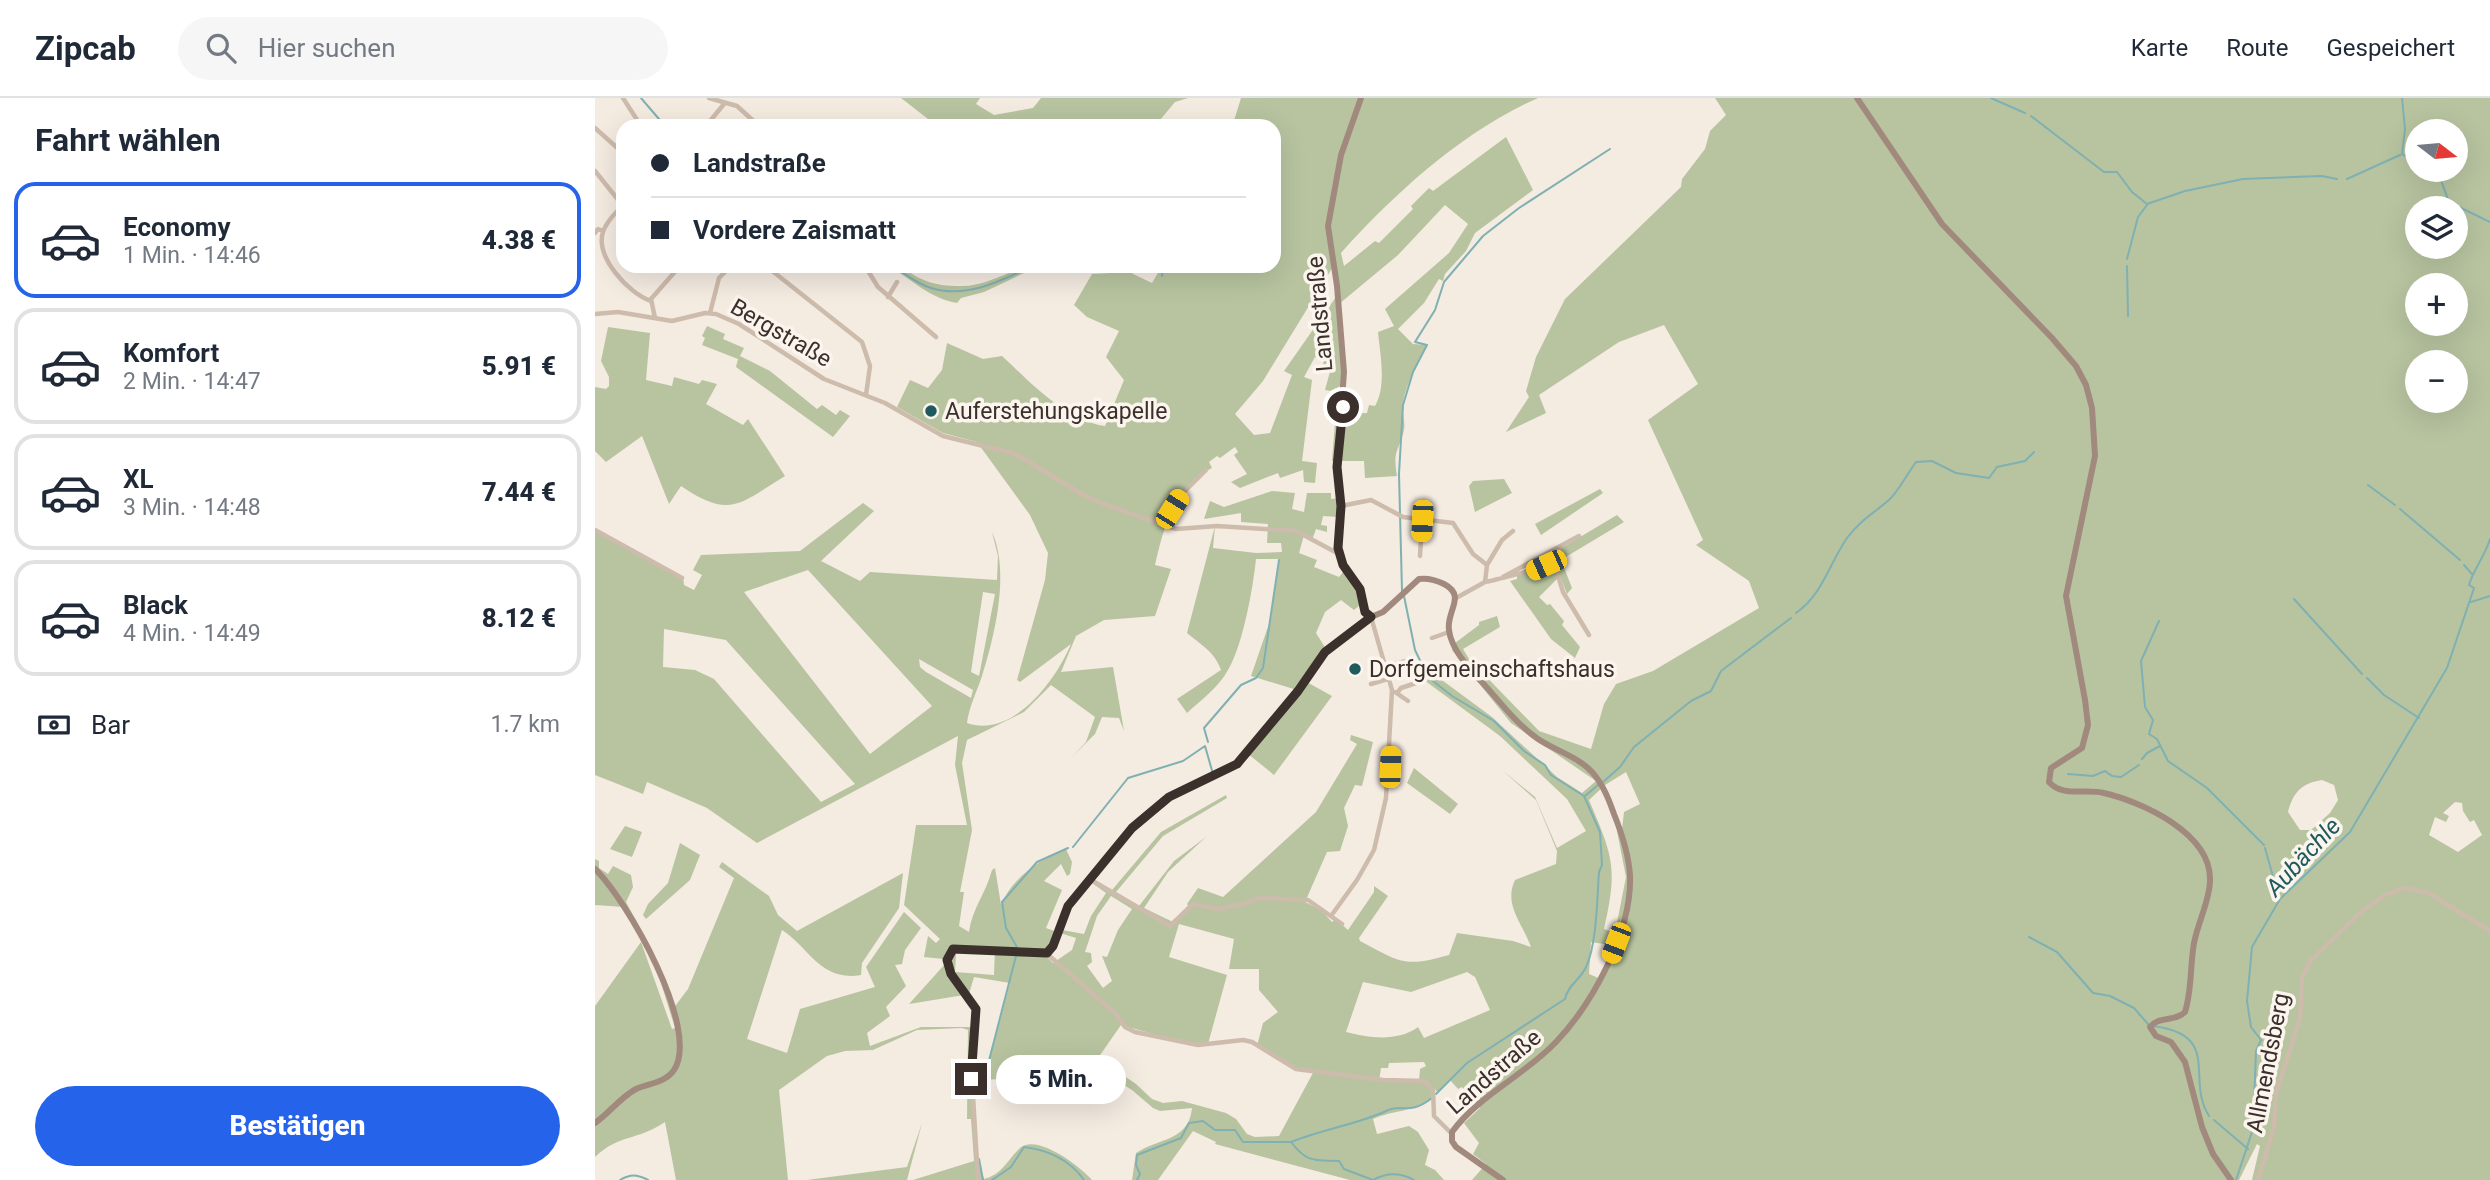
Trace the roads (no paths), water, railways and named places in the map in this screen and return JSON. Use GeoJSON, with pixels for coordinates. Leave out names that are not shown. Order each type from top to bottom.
{"type":"FeatureCollection","features":[{"type":"Feature","properties":{"kind":"street"},"geometry":{"type":"LineString","coordinates":[[623,98],[636,119]]}},
{"type":"Feature","properties":{"kind":"street"},"geometry":{"type":"LineString","coordinates":[[709,98],[737,106],[751,119]]}},
{"type":"Feature","properties":{"kind":"street"},"geometry":{"type":"LineString","coordinates":[[737,106],[741,98]]}},
{"type":"Feature","properties":{"kind":"street","name":"Landstraße"},"geometry":{"type":"LineString","coordinates":[[1339,554],[1341,506],[1337,467],[1344,372],[1337,286],[1328,226],[1341,155],[1361,98]]}},
{"type":"Feature","properties":{"kind":"street"},"geometry":{"type":"LineString","coordinates":[[1857,98],[1942,224],[2076,366],[2090,397],[2095,456],[2066,596],[2082,677],[2086,739],[2074,754],[2052,768],[2049,782],[2063,792],[2104,792],[2163,815],[2190,838],[2207,865],[2210,882],[2199,919],[2185,1012],[2179,1017],[2154,1022],[2150,1027],[2157,1036],[2171,1042],[2185,1062],[2196,1112],[2213,1154],[2231,1180]]}},
{"type":"Feature","properties":{"kind":"street"},"geometry":{"type":"LineString","coordinates":[[711,119],[721,103]]}},
{"type":"Feature","properties":{"kind":"street"},"geometry":{"type":"LineString","coordinates":[[595,128],[616,147]]}},
{"type":"Feature","properties":{"kind":"street"},"geometry":{"type":"LineString","coordinates":[[595,171],[616,196]]}},
{"type":"Feature","properties":{"kind":"street"},"geometry":{"type":"LineString","coordinates":[[616,212],[598,230],[606,254],[616,271]]}},
{"type":"Feature","properties":{"kind":"street"},"geometry":{"type":"LineString","coordinates":[[617,273],[633,291],[651,301],[655,318]]}},
{"type":"Feature","properties":{"kind":"street"},"geometry":{"type":"LineString","coordinates":[[651,301],[674,273]]}},
{"type":"Feature","properties":{"kind":"street"},"geometry":{"type":"LineString","coordinates":[[710,313],[719,278],[724,273]]}},
{"type":"Feature","properties":{"kind":"street"},"geometry":{"type":"LineString","coordinates":[[776,273],[860,339],[870,361],[866,395]]}},
{"type":"Feature","properties":{"kind":"street"},"geometry":{"type":"LineString","coordinates":[[869,273],[888,297],[936,337]]}},
{"type":"Feature","properties":{"kind":"street"},"geometry":{"type":"LineString","coordinates":[[888,297],[897,282]]}},
{"type":"Feature","properties":{"kind":"street","name":"Bergstraße"},"geometry":{"type":"LineString","coordinates":[[595,314],[618,312],[672,321],[710,313],[739,324],[810,372],[866,395],[943,436],[1016,454],[1083,495],[1163,526],[1176,529],[1217,526],[1296,531],[1339,554]]}},
{"type":"Feature","properties":{"kind":"street"},"geometry":{"type":"LineString","coordinates":[[1163,526],[1180,496],[1206,470]]}},
{"type":"Feature","properties":{"kind":"street"},"geometry":{"type":"LineString","coordinates":[[1341,506],[1371,500],[1390,512],[1422,521],[1453,523],[1473,554],[1487,565]]}},
{"type":"Feature","properties":{"kind":"street"},"geometry":{"type":"LineString","coordinates":[[1420,556],[1422,521]]}},
{"type":"Feature","properties":{"kind":"street"},"geometry":{"type":"LineString","coordinates":[[595,530],[683,578]]}},
{"type":"Feature","properties":{"kind":"street"},"geometry":{"type":"LineString","coordinates":[[1485,582],[1487,565],[1501,540],[1513,531]]}},
{"type":"Feature","properties":{"kind":"street"},"geometry":{"type":"LineString","coordinates":[[1501,580],[1579,536]]}},
{"type":"Feature","properties":{"kind":"street"},"geometry":{"type":"LineString","coordinates":[[1331,916],[1363,870],[1382,825],[1390,767],[1395,691],[1371,617],[1365,612],[1358,584],[1339,554]]}},
{"type":"Feature","properties":{"kind":"street"},"geometry":{"type":"LineString","coordinates":[[1432,638],[1449,632],[1449,618],[1456,598],[1485,582],[1501,580],[1546,565],[1555,566],[1563,592],[1589,635]]}},
{"type":"Feature","properties":{"kind":"street"},"geometry":{"type":"LineString","coordinates":[[1047,953],[1053,946],[1068,906],[1148,812],[1169,797],[1237,764],[1298,691],[1325,652],[1371,617],[1383,612],[1419,579],[1440,582],[1450,588],[1456,598]]}},
{"type":"Feature","properties":{"kind":"street","name":"Landstraße"},"geometry":{"type":"LineString","coordinates":[[1449,632],[1465,662],[1512,717],[1540,740],[1584,765],[1597,778],[1619,828],[1630,874],[1628,894],[1612,953],[1574,1018],[1534,1064],[1502,1086],[1451,1134]]}},
{"type":"Feature","properties":{"kind":"street"},"geometry":{"type":"LineString","coordinates":[[1387,666],[1405,661]]}},
{"type":"Feature","properties":{"kind":"street"},"geometry":{"type":"LineString","coordinates":[[1371,684],[1391,678]]}},
{"type":"Feature","properties":{"kind":"street"},"geometry":{"type":"LineString","coordinates":[[1395,691],[1416,683]]}},
{"type":"Feature","properties":{"kind":"street"},"geometry":{"type":"LineString","coordinates":[[1395,691],[1408,701]]}},
{"type":"Feature","properties":{"kind":"street"},"geometry":{"type":"LineString","coordinates":[[595,869],[621,897],[648,946],[668,998],[680,1050],[670,1075],[633,1090],[595,1123]]}},
{"type":"Feature","properties":{"kind":"street"},"geometry":{"type":"LineString","coordinates":[[1091,880],[1170,926],[1193,904],[1218,909],[1244,905],[1258,898],[1308,900],[1342,924]]}},
{"type":"Feature","properties":{"kind":"street","name":"Allmendsberg"},"geometry":{"type":"LineString","coordinates":[[2258,1180],[2274,1128],[2276,1094],[2300,1018],[2302,978],[2311,960],[2349,921],[2385,895],[2404,888],[2429,892],[2490,931]]}},
{"type":"Feature","properties":{"kind":"street"},"geometry":{"type":"LineString","coordinates":[[978,1180],[971,1079],[976,1009],[951,974],[947,960],[953,949],[1047,953],[1116,1014],[1125,1027],[1135,1032],[1188,1044],[1243,1040],[1296,1069],[1383,1080],[1424,1081],[1433,1090],[1434,1116],[1451,1134],[1456,1147],[1503,1180]]}},
{"type":"Feature","properties":{"kind":"waterway"},"geometry":{"type":"LineString","coordinates":[[641,98],[659,119]]}},
{"type":"Feature","properties":{"kind":"waterway"},"geometry":{"type":"LineString","coordinates":[[1991,98],[2025,113]]}},
{"type":"Feature","properties":{"kind":"waterway"},"geometry":{"type":"LineString","coordinates":[[2402,98],[2405,129]]}},
{"type":"Feature","properties":{"kind":"waterway"},"geometry":{"type":"LineString","coordinates":[[2031,116],[2104,172],[2117,172],[2132,192],[2147,204],[2185,191],[2243,179],[2322,176],[2337,179]]}},
{"type":"Feature","properties":{"kind":"waterway"},"geometry":{"type":"LineString","coordinates":[[2405,129],[2402,154],[2405,156]]}},
{"type":"Feature","properties":{"kind":"waterway"},"geometry":{"type":"LineString","coordinates":[[1402,591],[1399,474],[1403,405],[1413,372],[1427,345],[1415,342],[1435,310],[1444,282],[1483,236],[1519,208],[1610,149]]}},
{"type":"Feature","properties":{"kind":"waterway"},"geometry":{"type":"LineString","coordinates":[[2347,179],[2400,155]]}},
{"type":"Feature","properties":{"kind":"waterway"},"geometry":{"type":"LineString","coordinates":[[2442,182],[2449,202],[2490,222]]}},
{"type":"Feature","properties":{"kind":"waterway"},"geometry":{"type":"LineString","coordinates":[[2127,259],[2138,217],[2147,205]]}},
{"type":"Feature","properties":{"kind":"waterway"},"geometry":{"type":"LineString","coordinates":[[2127,266],[2128,316]]}},
{"type":"Feature","properties":{"kind":"waterway"},"geometry":{"type":"LineString","coordinates":[[903,273],[926,286],[944,291],[983,287],[1017,273]]}},
{"type":"Feature","properties":{"kind":"waterway"},"geometry":{"type":"LineString","coordinates":[[1796,613],[1813,597],[1847,538],[1891,498],[1916,462],[1932,461],[1956,473],[1989,478],[1997,467],[2025,461],[2034,452]]}},
{"type":"Feature","properties":{"kind":"waterway"},"geometry":{"type":"LineString","coordinates":[[2368,485],[2395,505]]}},
{"type":"Feature","properties":{"kind":"waterway"},"geometry":{"type":"LineString","coordinates":[[2400,509],[2460,560]]}},
{"type":"Feature","properties":{"kind":"waterway","name":"Aubächle"},"geometry":{"type":"LineString","coordinates":[[2236,1180],[2253,1129],[2256,1051],[2261,1040],[2251,1027],[2247,1001],[2252,947],[2280,899],[2350,832],[2447,668],[2474,588],[2469,585],[2490,539]]}},
{"type":"Feature","properties":{"kind":"waterway"},"geometry":{"type":"LineString","coordinates":[[1208,742],[1204,728],[1241,685],[1256,678],[1263,668],[1279,560]]}},
{"type":"Feature","properties":{"kind":"waterway"},"geometry":{"type":"LineString","coordinates":[[2464,565],[2472,574]]}},
{"type":"Feature","properties":{"kind":"waterway"},"geometry":{"type":"LineString","coordinates":[[1404,596],[1415,650],[1428,677],[1452,696],[1494,721],[1524,751],[1545,765],[1551,775],[1584,796],[1600,832],[1602,865],[1599,872],[1594,934],[1590,957],[1584,971],[1568,990],[1565,999],[1467,1063],[1436,1094]]}},
{"type":"Feature","properties":{"kind":"waterway"},"geometry":{"type":"LineString","coordinates":[[2471,602],[2490,596]]}},
{"type":"Feature","properties":{"kind":"waterway"},"geometry":{"type":"LineString","coordinates":[[2294,599],[2362,674]]}},
{"type":"Feature","properties":{"kind":"waterway"},"geometry":{"type":"LineString","coordinates":[[1603,782],[1620,767],[1634,747],[1691,701],[1711,691],[1721,671],[1791,618]]}},
{"type":"Feature","properties":{"kind":"waterway"},"geometry":{"type":"LineString","coordinates":[[2159,621],[2141,661],[2145,707],[2153,720],[2149,734],[2157,739],[2168,761],[2207,788],[2264,845]]}},
{"type":"Feature","properties":{"kind":"waterway"},"geometry":{"type":"LineString","coordinates":[[2367,678],[2384,695],[2419,718]]}},
{"type":"Feature","properties":{"kind":"waterway"},"geometry":{"type":"LineString","coordinates":[[1073,847],[1128,778],[1183,761],[1205,746],[1213,774]]}},
{"type":"Feature","properties":{"kind":"waterway"},"geometry":{"type":"LineString","coordinates":[[2142,759],[2160,746]]}},
{"type":"Feature","properties":{"kind":"waterway"},"geometry":{"type":"LineString","coordinates":[[2068,774],[2093,776],[2105,771],[2112,776],[2121,777],[2139,765]]}},
{"type":"Feature","properties":{"kind":"waterway"},"geometry":{"type":"LineString","coordinates":[[1585,796],[1598,785]]}},
{"type":"Feature","properties":{"kind":"waterway"},"geometry":{"type":"LineString","coordinates":[[1018,949],[1006,928],[1002,902],[1037,862],[1068,848]]}},
{"type":"Feature","properties":{"kind":"waterway"},"geometry":{"type":"LineString","coordinates":[[2265,848],[2279,898]]}},
{"type":"Feature","properties":{"kind":"waterway"},"geometry":{"type":"LineString","coordinates":[[2029,937],[2057,952],[2093,993],[2110,996],[2134,1008],[2148,1024]]}},
{"type":"Feature","properties":{"kind":"waterway"},"geometry":{"type":"LineString","coordinates":[[973,1081],[984,1080],[1016,956]]}},
{"type":"Feature","properties":{"kind":"waterway"},"geometry":{"type":"LineString","coordinates":[[2153,1026],[2175,1031],[2188,1039],[2195,1049],[2200,1088],[2209,1116]]}},
{"type":"Feature","properties":{"kind":"waterway"},"geometry":{"type":"LineString","coordinates":[[1291,1142],[1392,1109],[1417,1107],[1432,1098]]}},
{"type":"Feature","properties":{"kind":"waterway"},"geometry":{"type":"LineString","coordinates":[[2214,1120],[2248,1149]]}},
{"type":"Feature","properties":{"kind":"waterway"},"geometry":{"type":"LineString","coordinates":[[1137,1180],[1140,1174],[1136,1165],[1137,1155],[1181,1138],[1189,1123],[1203,1121],[1215,1130],[1235,1130],[1243,1142],[1291,1142],[1307,1157],[1339,1161],[1344,1169],[1373,1180],[1393,1174],[1414,1180]]}},
{"type":"Feature","properties":{"kind":"waterway"},"geometry":{"type":"LineString","coordinates":[[992,1180],[1011,1167],[1024,1147],[1058,1157],[1084,1180]]}},
{"type":"Feature","properties":{"kind":"waterway"},"geometry":{"type":"LineString","coordinates":[[979,1159],[983,1180]]}},
{"type":"Feature","properties":{"kind":"waterway"},"geometry":{"type":"LineString","coordinates":[[620,1180],[634,1176],[648,1180]]}},
{"type":"Feature","properties":{"kind":"place","name":"Auferstehungskapelle"},"geometry":{"type":"Point","coordinates":[931,411]}},
{"type":"Feature","properties":{"kind":"place","name":"Dorfgemeinschaftshaus"},"geometry":{"type":"Point","coordinates":[1355,669]}}]}
